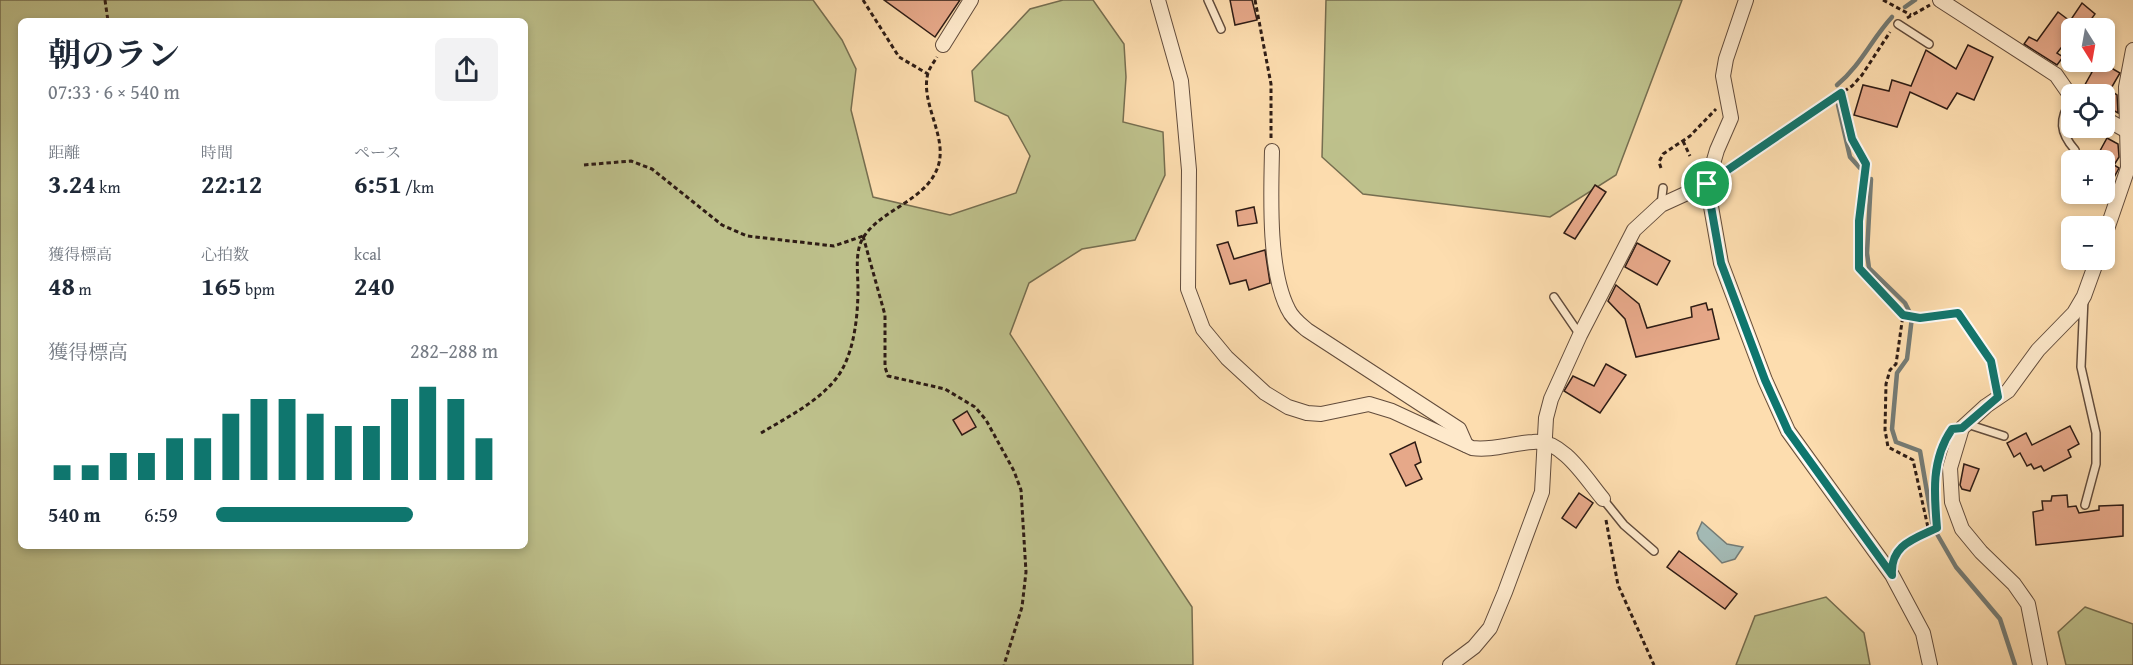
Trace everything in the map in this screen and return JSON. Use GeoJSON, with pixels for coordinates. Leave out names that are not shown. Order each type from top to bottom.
{"type":"FeatureCollection","features":[{"type":"Feature","properties":{"kind":"street"},"geometry":{"type":"LineString","coordinates":[[943,45],[971,0]]}},
{"type":"Feature","properties":{"kind":"street"},"geometry":{"type":"LineString","coordinates":[[1158,0],[1181,81],[1189,170],[1188,289],[1203,329],[1227,358],[1265,393],[1288,406],[1307,413],[1321,414],[1369,404],[1392,411],[1481,450],[1546,442],[1568,458],[1603,499]]}},
{"type":"Feature","properties":{"kind":"street"},"geometry":{"type":"LineString","coordinates":[[1746,0],[1726,59],[1723,76],[1731,118],[1717,150],[1707,184],[1721,263],[1765,380],[1788,431],[1892,575],[1923,633],[1930,665]]}},
{"type":"Feature","properties":{"kind":"street"},"geometry":{"type":"LineString","coordinates":[[1940,0],[2056,75],[2062,84]]}},
{"type":"Feature","properties":{"kind":"street"},"geometry":{"type":"LineString","coordinates":[[2112,216],[2128,168],[2130,132],[2126,87],[2133,50]]}},
{"type":"Feature","properties":{"kind":"street"},"geometry":{"type":"LineString","coordinates":[[2115,124],[2130,132]]}},
{"type":"Feature","properties":{"kind":"street"},"geometry":{"type":"LineString","coordinates":[[1272,151],[1273,239],[1279,274],[1290,314],[1307,330],[1459,429],[1466,445]]}},
{"type":"Feature","properties":{"kind":"street"},"geometry":{"type":"LineString","coordinates":[[1450,665],[1474,647],[1490,628],[1542,492],[1546,418],[1551,399],[1580,335],[1634,230],[1660,205],[1707,184]]}},
{"type":"Feature","properties":{"kind":"street"},"geometry":{"type":"LineString","coordinates":[[2040,665],[2028,604],[2014,584],[1981,552],[1962,529],[1952,502],[1950,468],[1962,428],[2008,391],[2038,350],[2060,330],[2084,296],[2093,270]]}},
{"type":"Feature","properties":{"kind":"lane"},"geometry":{"type":"LineString","coordinates":[[1208,0],[1221,29]]}},
{"type":"Feature","properties":{"kind":"lane"},"geometry":{"type":"LineString","coordinates":[[1898,24],[1929,44]]}},
{"type":"Feature","properties":{"kind":"lane"},"geometry":{"type":"LineString","coordinates":[[2065,138],[2075,150]]}},
{"type":"Feature","properties":{"kind":"lane"},"geometry":{"type":"LineString","coordinates":[[1660,205],[1663,188]]}},
{"type":"Feature","properties":{"kind":"lane"},"geometry":{"type":"LineString","coordinates":[[2084,296],[2081,367],[2096,433],[2096,464],[2085,504]]}},
{"type":"Feature","properties":{"kind":"lane"},"geometry":{"type":"LineString","coordinates":[[1554,297],[1580,335]]}},
{"type":"Feature","properties":{"kind":"lane"},"geometry":{"type":"LineString","coordinates":[[1967,424],[2004,436]]}},
{"type":"Feature","properties":{"kind":"lane"},"geometry":{"type":"LineString","coordinates":[[1603,499],[1624,525],[1654,551]]}},
{"type":"Feature","properties":{"kind":"path"},"geometry":{"type":"LineString","coordinates":[[105,0],[108,18]]}},
{"type":"Feature","properties":{"kind":"path"},"geometry":{"type":"LineString","coordinates":[[863,0],[899,57],[928,74]]}},
{"type":"Feature","properties":{"kind":"path"},"geometry":{"type":"LineString","coordinates":[[1255,0],[1270,84],[1272,151]]}},
{"type":"Feature","properties":{"kind":"path"},"geometry":{"type":"LineString","coordinates":[[1883,0],[1911,15]]}},
{"type":"Feature","properties":{"kind":"path"},"geometry":{"type":"LineString","coordinates":[[1707,184],[1841,93],[1862,75],[1888,33],[1935,0]]}},
{"type":"Feature","properties":{"kind":"path"},"geometry":{"type":"LineString","coordinates":[[584,165],[631,161],[652,170],[722,225],[747,236],[834,246],[863,236],[873,226],[910,200],[936,172],[940,150],[929,96],[928,74],[943,45]]}},
{"type":"Feature","properties":{"kind":"path"},"geometry":{"type":"LineString","coordinates":[[1841,93],[1852,139],[1866,164],[1859,221],[1859,268],[1905,315],[1914,317],[1958,313],[1991,361],[1998,397]]}},
{"type":"Feature","properties":{"kind":"path"},"geometry":{"type":"LineString","coordinates":[[1661,168],[1659,162],[1663,154],[1683,141],[1727,97]]}},
{"type":"Feature","properties":{"kind":"path"},"geometry":{"type":"LineString","coordinates":[[1683,141],[1690,156]]}},
{"type":"Feature","properties":{"kind":"path"},"geometry":{"type":"LineString","coordinates":[[863,236],[885,315],[885,368],[888,376],[945,389],[975,407],[986,420],[1014,471],[1021,490],[1026,572],[1022,607],[1004,665]]}},
{"type":"Feature","properties":{"kind":"path"},"geometry":{"type":"LineString","coordinates":[[761,434],[798,411],[835,380],[850,348],[858,302],[857,257],[863,236]]}},
{"type":"Feature","properties":{"kind":"path"},"geometry":{"type":"LineString","coordinates":[[1905,315],[1896,364],[1890,370],[1886,384],[1885,430],[1888,447],[1913,460],[1929,532]]}},
{"type":"Feature","properties":{"kind":"path"},"geometry":{"type":"LineString","coordinates":[[1892,575],[1893,558],[1906,541],[1937,528],[1934,478],[1937,467]]}},
{"type":"Feature","properties":{"kind":"path"},"geometry":{"type":"LineString","coordinates":[[1603,499],[1618,585],[1654,665]]}},
{"type":"Feature","properties":{"kind":"green space"},"geometry":{"type":"Polygon","coordinates":[[[0,0],[813,0],[842,40],[856,69],[851,110],[873,197],[950,215],[1016,193],[1030,156],[1008,116],[975,101],[972,71],[1030,9],[1063,0],[1093,0],[1124,44],[1126,77],[1123,122],[1163,132],[1165,175],[1135,240],[1082,249],[1029,283],[1010,334],[1192,607],[1193,665],[0,665],[0,0]]]}},
{"type":"Feature","properties":{"kind":"green space"},"geometry":{"type":"Polygon","coordinates":[[[1326,0],[1682,0],[1616,175],[1550,217],[1363,194],[1322,157],[1326,0]]]}},
{"type":"Feature","properties":{"kind":"green space"},"geometry":{"type":"Polygon","coordinates":[[[1826,597],[1864,633],[1870,665],[1736,665],[1755,616],[1826,597]]]}},
{"type":"Feature","properties":{"kind":"green space"},"geometry":{"type":"Polygon","coordinates":[[[2085,607],[2133,624],[2133,665],[2066,665],[2058,632],[2085,607]]]}},
{"type":"Feature","properties":{"kind":"water"},"geometry":{"type":"Polygon","coordinates":[[[1702,522],[1727,544],[1743,547],[1735,559],[1722,563],[1699,539],[1697,533],[1702,522]]]}},
{"type":"Feature","properties":{"kind":"building"},"geometry":{"type":"Polygon","coordinates":[[[884,0],[960,0],[935,37],[884,0]]]}},
{"type":"Feature","properties":{"kind":"building"},"geometry":{"type":"Polygon","coordinates":[[[1230,0],[1252,0],[1257,20],[1235,25],[1230,0]]]}},
{"type":"Feature","properties":{"kind":"building"},"geometry":{"type":"Polygon","coordinates":[[[2082,3],[2095,14],[2092,18],[2072,18],[2082,3]]]}},
{"type":"Feature","properties":{"kind":"building"},"geometry":{"type":"Polygon","coordinates":[[[2058,12],[2066,18],[2061,18],[2061,48],[2057,53],[2061,56],[2061,60],[2057,65],[2024,44],[2029,37],[2037,41],[2058,12]]]}},
{"type":"Feature","properties":{"kind":"building"},"geometry":{"type":"Polygon","coordinates":[[[1968,45],[1993,57],[1974,100],[1957,93],[1947,109],[1910,92],[1897,127],[1854,115],[1863,85],[1889,91],[1892,80],[1911,86],[1926,50],[1956,69],[1968,45]]]}},
{"type":"Feature","properties":{"kind":"building"},"geometry":{"type":"Polygon","coordinates":[[[2115,70],[2120,73],[2114,84],[2085,84],[2092,72],[2115,72],[2115,70]]]}},
{"type":"Feature","properties":{"kind":"building"},"geometry":{"type":"Polygon","coordinates":[[[2115,94],[2117,95],[2118,113],[2115,111],[2115,94]]]}},
{"type":"Feature","properties":{"kind":"building"},"geometry":{"type":"Polygon","coordinates":[[[2107,138],[2118,144],[2119,157],[2115,163],[2115,150],[2100,150],[2107,138]]]}},
{"type":"Feature","properties":{"kind":"building"},"geometry":{"type":"Polygon","coordinates":[[[1595,185],[1606,192],[1575,239],[1564,233],[1595,185]]]}},
{"type":"Feature","properties":{"kind":"building"},"geometry":{"type":"Polygon","coordinates":[[[1254,207],[1257,223],[1238,226],[1236,211],[1254,207]]]}},
{"type":"Feature","properties":{"kind":"building"},"geometry":{"type":"Polygon","coordinates":[[[1228,242],[1234,259],[1265,250],[1270,283],[1249,290],[1246,280],[1230,284],[1217,245],[1228,242]]]}},
{"type":"Feature","properties":{"kind":"building"},"geometry":{"type":"Polygon","coordinates":[[[1637,243],[1670,261],[1657,285],[1625,267],[1637,243]]]}},
{"type":"Feature","properties":{"kind":"building"},"geometry":{"type":"Polygon","coordinates":[[[1616,285],[1639,304],[1647,328],[1692,317],[1691,307],[1706,303],[1708,310],[1712,309],[1719,339],[1636,357],[1625,319],[1608,301],[1616,285]]]}},
{"type":"Feature","properties":{"kind":"building"},"geometry":{"type":"Polygon","coordinates":[[[1606,364],[1626,375],[1600,413],[1564,391],[1573,376],[1594,386],[1606,364]]]}},
{"type":"Feature","properties":{"kind":"building"},"geometry":{"type":"Polygon","coordinates":[[[967,411],[976,427],[962,435],[953,420],[967,411]]]}},
{"type":"Feature","properties":{"kind":"building"},"geometry":{"type":"Polygon","coordinates":[[[2070,426],[2079,444],[2068,450],[2071,457],[2044,471],[2041,466],[2034,469],[2031,464],[2027,466],[2020,453],[2014,457],[2007,443],[2026,433],[2032,445],[2070,426]]]}},
{"type":"Feature","properties":{"kind":"building"},"geometry":{"type":"Polygon","coordinates":[[[1415,442],[1421,462],[1415,465],[1422,479],[1406,486],[1390,454],[1415,442]]]}},
{"type":"Feature","properties":{"kind":"building"},"geometry":{"type":"Polygon","coordinates":[[[1964,464],[1979,469],[1970,491],[1962,489],[1960,485],[1964,464]]]}},
{"type":"Feature","properties":{"kind":"building"},"geometry":{"type":"Polygon","coordinates":[[[1579,493],[1593,503],[1576,528],[1562,518],[1579,493]]]}},
{"type":"Feature","properties":{"kind":"building"},"geometry":{"type":"Polygon","coordinates":[[[2067,495],[2068,507],[2076,506],[2079,513],[2099,510],[2099,506],[2123,505],[2123,536],[2036,545],[2033,512],[2043,510],[2042,501],[2051,501],[2052,496],[2067,495]]]}},
{"type":"Feature","properties":{"kind":"building"},"geometry":{"type":"Polygon","coordinates":[[[1679,551],[1737,594],[1725,609],[1667,567],[1679,551]]]}},
{"type":"Feature","properties":{"kind":"waterway"},"geometry":{"type":"LineString","coordinates":[[1905,7],[1915,0]]}},
{"type":"Feature","properties":{"kind":"waterway"},"geometry":{"type":"LineString","coordinates":[[1837,85],[1853,69],[1892,17]]}},
{"type":"Feature","properties":{"kind":"waterway"},"geometry":{"type":"LineString","coordinates":[[1838,105],[1850,157],[1860,168]]}},
{"type":"Feature","properties":{"kind":"waterway"},"geometry":{"type":"LineString","coordinates":[[1871,179],[1867,253],[1869,268],[1905,303],[1912,317],[1907,359],[1897,373],[1892,429],[1896,442],[1920,451],[1933,527]]}},
{"type":"Feature","properties":{"kind":"waterway"},"geometry":{"type":"LineString","coordinates":[[1937,534],[1956,567],[2000,619],[2015,665]]}},
{"type":"Feature","properties":{"kind":"route"},"geometry":{"type":"LineString","coordinates":[[1841,93],[1845,101],[1852,139],[1866,164],[1859,221],[1857,254],[1859,268],[1903,315],[1920,318],[1958,313],[1991,361],[1998,397],[1962,428],[1952,429],[1947,436],[1934,478],[1937,528],[1906,541],[1893,558],[1892,575],[1788,431],[1765,380],[1721,263],[1707,184],[1841,93]]}}]}
